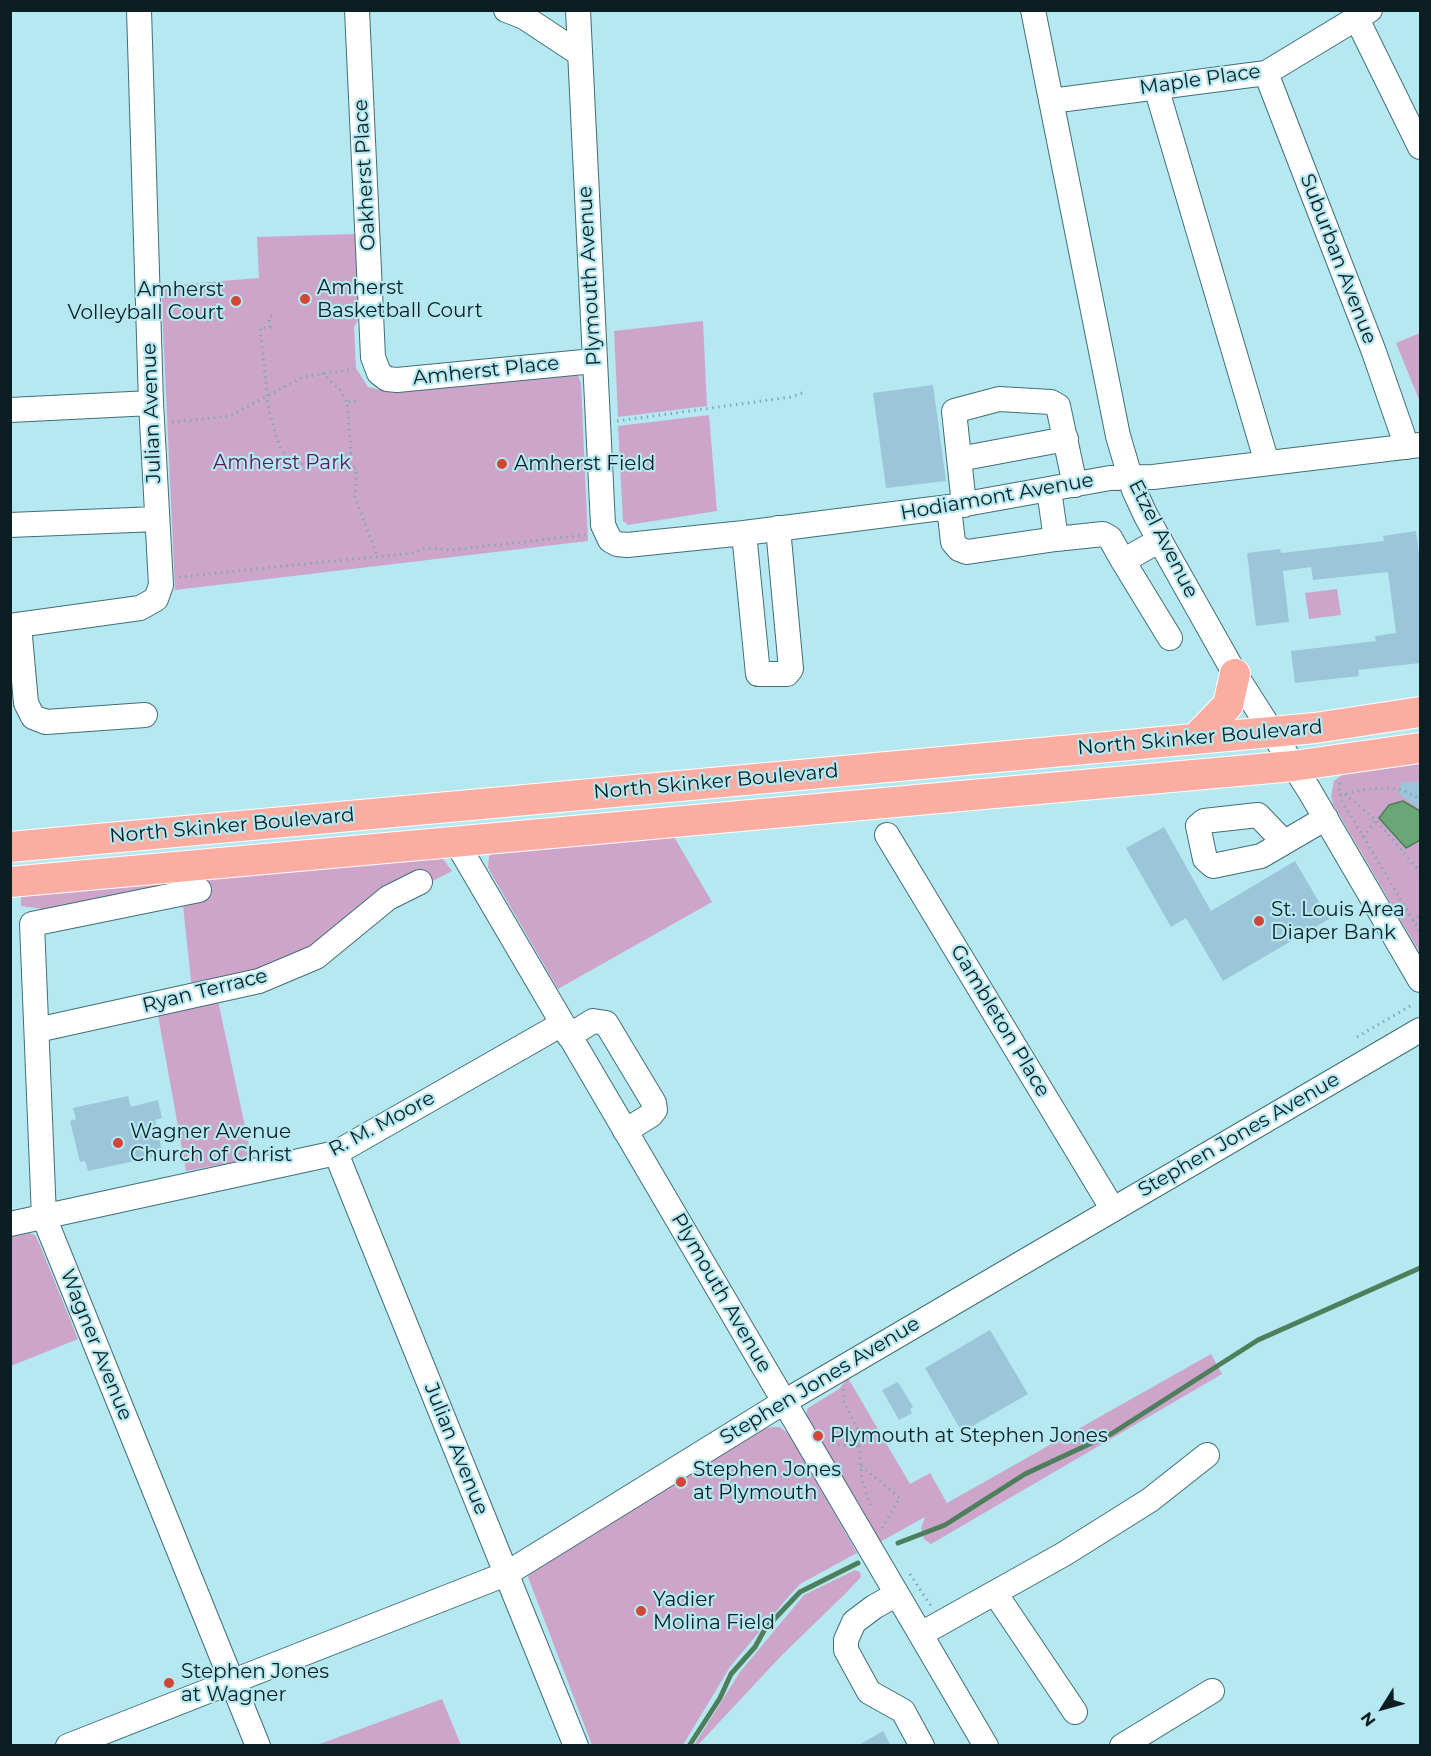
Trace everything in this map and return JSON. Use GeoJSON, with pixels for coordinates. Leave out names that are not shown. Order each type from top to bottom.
{"type":"FeatureCollection","features":[{"type":"Feature","properties":{"kind":"main road"},"geometry":{"type":"LineString","coordinates":[[1196,738],[1228,705],[1235,674]]}},
{"type":"Feature","properties":{"kind":"main road","name":"North Skinker Boulevard"},"geometry":{"type":"LineString","coordinates":[[10,847],[1272,732],[1420,712]]}},
{"type":"Feature","properties":{"kind":"main road","name":"North Skinker Boulevard"},"geometry":{"type":"LineString","coordinates":[[10,882],[1293,766],[1420,748]]}},
{"type":"Feature","properties":{"kind":"street","name":"Julian Avenue"},"geometry":{"type":"LineString","coordinates":[[15,625],[140,608],[156,599],[161,585],[151,403],[139,10]]}},
{"type":"Feature","properties":{"kind":"street","name":"Oakherst Place"},"geometry":{"type":"LineString","coordinates":[[357,10],[373,357],[379,373]]}},
{"type":"Feature","properties":{"kind":"street"},"geometry":{"type":"LineString","coordinates":[[506,10],[524,17],[580,54]]}},
{"type":"Feature","properties":{"kind":"street","name":"Plymouth Avenue"},"geometry":{"type":"LineString","coordinates":[[578,10],[603,525],[610,540]]}},
{"type":"Feature","properties":{"kind":"street","name":"Etzel Avenue"},"geometry":{"type":"LineString","coordinates":[[1033,10],[1118,436],[1139,502],[1235,674],[1326,819],[1420,980]]}},
{"type":"Feature","properties":{"kind":"street"},"geometry":{"type":"LineString","coordinates":[[1363,15],[1420,147]]}},
{"type":"Feature","properties":{"kind":"street","name":"Maple Place"},"geometry":{"type":"LineString","coordinates":[[1051,101],[1266,73],[1363,15]]}},
{"type":"Feature","properties":{"kind":"street","name":"Suburban Avenue"},"geometry":{"type":"LineString","coordinates":[[1266,73],[1374,352],[1414,446]]}},
{"type":"Feature","properties":{"kind":"street"},"geometry":{"type":"LineString","coordinates":[[1156,87],[1267,463]]}},
{"type":"Feature","properties":{"kind":"street","name":"Amherst Place"},"geometry":{"type":"LineString","coordinates":[[379,373],[387,379],[397,380],[594,361]]}},
{"type":"Feature","properties":{"kind":"street"},"geometry":{"type":"LineString","coordinates":[[1075,485],[1058,406],[1052,402],[999,399],[954,411],[959,459],[953,542],[959,549],[967,552],[1103,534],[1110,537],[1170,638]]}},
{"type":"Feature","properties":{"kind":"street"},"geometry":{"type":"LineString","coordinates":[[10,410],[151,403]]}},
{"type":"Feature","properties":{"kind":"street"},"geometry":{"type":"LineString","coordinates":[[959,459],[1066,439]]}},
{"type":"Feature","properties":{"kind":"street","name":"Hodiamont Avenue"},"geometry":{"type":"LineString","coordinates":[[610,540],[627,545],[744,533],[956,506],[1130,477],[1153,477],[1414,446]]}},
{"type":"Feature","properties":{"kind":"street"},"geometry":{"type":"LineString","coordinates":[[1049,490],[1056,539]]}},
{"type":"Feature","properties":{"kind":"street"},"geometry":{"type":"LineString","coordinates":[[10,525],[157,519]]}},
{"type":"Feature","properties":{"kind":"street"},"geometry":{"type":"LineString","coordinates":[[744,533],[758,674],[787,674],[791,669],[778,528]]}},
{"type":"Feature","properties":{"kind":"street"},"geometry":{"type":"LineString","coordinates":[[1123,561],[1160,540]]}},
{"type":"Feature","properties":{"kind":"street"},"geometry":{"type":"LineString","coordinates":[[15,625],[26,703],[33,717],[46,722],[145,715]]}},
{"type":"Feature","properties":{"kind":"street"},"geometry":{"type":"LineString","coordinates":[[1283,841],[1326,819]]}},
{"type":"Feature","properties":{"kind":"street","name":"Gambleton Place"},"geometry":{"type":"LineString","coordinates":[[887,835],[1112,1208]]}},
{"type":"Feature","properties":{"kind":"street","name":"Plymouth Avenue"},"geometry":{"type":"LineString","coordinates":[[455,840],[986,1746]]}},
{"type":"Feature","properties":{"kind":"street","name":"Ryan Terrace"},"geometry":{"type":"LineString","coordinates":[[37,1030],[259,981],[316,957],[388,898],[420,882]]}},
{"type":"Feature","properties":{"kind":"street","name":"Wagner Avenue"},"geometry":{"type":"LineString","coordinates":[[199,890],[32,924],[44,1217],[258,1746]]}},
{"type":"Feature","properties":{"kind":"street","name":"R. M. Moore"},"geometry":{"type":"LineString","coordinates":[[10,1224],[336,1153],[565,1030],[593,1021],[606,1023],[648,1093],[655,1110],[626,1131]]}},
{"type":"Feature","properties":{"kind":"street","name":"Stephen Jones Avenue"},"geometry":{"type":"LineString","coordinates":[[68,1746],[506,1574],[784,1402],[1112,1208],[1420,1030]]}},
{"type":"Feature","properties":{"kind":"street","name":"Julian Avenue"},"geometry":{"type":"LineString","coordinates":[[336,1153],[576,1746]]}},
{"type":"Feature","properties":{"kind":"street"},"geometry":{"type":"LineString","coordinates":[[921,1634],[995,1593],[1150,1500],[1207,1455]]}},
{"type":"Feature","properties":{"kind":"street"},"geometry":{"type":"LineString","coordinates":[[995,1593],[1075,1712]]}},
{"type":"Feature","properties":{"kind":"street"},"geometry":{"type":"LineString","coordinates":[[897,1594],[854,1622],[846,1640],[846,1650],[869,1692],[903,1711],[922,1746]]}},
{"type":"Feature","properties":{"kind":"street"},"geometry":{"type":"LineString","coordinates":[[1122,1746],[1212,1691]]}},
{"type":"Feature","properties":{"kind":"path"},"geometry":{"type":"LineString","coordinates":[[272,316],[269,316],[270,327],[260,328],[267,396],[274,431],[288,459],[299,465],[351,453],[347,402],[333,382],[322,373]]}},
{"type":"Feature","properties":{"kind":"path"},"geometry":{"type":"LineString","coordinates":[[170,422],[223,418],[240,412],[303,377],[354,369]]}},
{"type":"Feature","properties":{"kind":"path"},"geometry":{"type":"LineString","coordinates":[[598,423],[791,398],[805,392]]}},
{"type":"Feature","properties":{"kind":"path"},"geometry":{"type":"LineString","coordinates":[[347,402],[356,400]]}},
{"type":"Feature","properties":{"kind":"path"},"geometry":{"type":"LineString","coordinates":[[350,430],[356,429]]}},
{"type":"Feature","properties":{"kind":"path"},"geometry":{"type":"LineString","coordinates":[[339,456],[342,467],[356,468],[355,497],[377,557]]}},
{"type":"Feature","properties":{"kind":"path"},"geometry":{"type":"LineString","coordinates":[[177,578],[412,553],[426,548],[450,549],[585,535]]}},
{"type":"Feature","properties":{"kind":"path"},"geometry":{"type":"LineString","coordinates":[[1338,777],[1340,795],[1420,932]]}},
{"type":"Feature","properties":{"kind":"path"},"geometry":{"type":"LineString","coordinates":[[1340,795],[1391,788],[1402,790],[1420,799]]}},
{"type":"Feature","properties":{"kind":"path"},"geometry":{"type":"LineString","coordinates":[[1345,794],[1377,820],[1420,872]]}},
{"type":"Feature","properties":{"kind":"path"},"geometry":{"type":"LineString","coordinates":[[1363,837],[1377,820]]}},
{"type":"Feature","properties":{"kind":"path"},"geometry":{"type":"LineString","coordinates":[[1413,921],[1420,916]]}},
{"type":"Feature","properties":{"kind":"path"},"geometry":{"type":"LineString","coordinates":[[1357,1036],[1412,1005]]}},
{"type":"Feature","properties":{"kind":"path"},"geometry":{"type":"LineString","coordinates":[[849,1383],[843,1390],[843,1400],[858,1430],[864,1489],[873,1510]]}},
{"type":"Feature","properties":{"kind":"path"},"geometry":{"type":"LineString","coordinates":[[824,1443],[860,1447]]}},
{"type":"Feature","properties":{"kind":"path"},"geometry":{"type":"LineString","coordinates":[[861,1466],[900,1498],[882,1528]]}},
{"type":"Feature","properties":{"kind":"path"},"geometry":{"type":"LineString","coordinates":[[877,1519],[887,1537]]}},
{"type":"Feature","properties":{"kind":"path"},"geometry":{"type":"LineString","coordinates":[[908,1571],[936,1616]]}},
{"type":"Feature","properties":{"kind":"green space","name":"Amherst Park"},"geometry":{"type":"Polygon","coordinates":[[[356,234],[360,316],[354,327],[356,368],[368,387],[385,391],[570,373],[578,376],[581,383],[588,541],[175,590],[161,286],[259,278],[257,237],[356,234]]]}},
{"type":"Feature","properties":{"kind":"green space"},"geometry":{"type":"Polygon","coordinates":[[[703,321],[707,406],[618,417],[614,331],[703,321]]]}},
{"type":"Feature","properties":{"kind":"green space"},"geometry":{"type":"Polygon","coordinates":[[[1420,333],[1420,402],[1396,343],[1420,333]]]}},
{"type":"Feature","properties":{"kind":"green space"},"geometry":{"type":"Polygon","coordinates":[[[709,415],[717,511],[628,525],[623,521],[618,426],[709,415]]]}},
{"type":"Feature","properties":{"kind":"green space"},"geometry":{"type":"Polygon","coordinates":[[[1337,589],[1341,615],[1309,619],[1305,593],[1337,589]]]}},
{"type":"Feature","properties":{"kind":"green space"},"geometry":{"type":"Polygon","coordinates":[[[1420,761],[1420,953],[1333,804],[1331,796],[1334,781],[1343,774],[1420,761]]]}},
{"type":"Feature","properties":{"kind":"green space"},"geometry":{"type":"Polygon","coordinates":[[[673,835],[712,902],[558,989],[488,868],[489,856],[498,850],[673,835]]]}},
{"type":"Feature","properties":{"kind":"green space"},"geometry":{"type":"Polygon","coordinates":[[[435,856],[443,859],[452,871],[367,908],[300,953],[270,966],[192,990],[181,887],[43,909],[21,906],[21,893],[435,856]]]}},
{"type":"Feature","properties":{"kind":"green space"},"geometry":{"type":"Polygon","coordinates":[[[217,996],[252,1159],[186,1171],[157,1010],[217,996]]]}},
{"type":"Feature","properties":{"kind":"green space"},"geometry":{"type":"Polygon","coordinates":[[[26,1232],[35,1235],[39,1243],[78,1339],[11,1366],[11,1235],[26,1232]]]}},
{"type":"Feature","properties":{"kind":"green space"},"geometry":{"type":"Polygon","coordinates":[[[1211,1354],[1222,1374],[931,1544],[924,1539],[921,1528],[925,1517],[880,1542],[806,1414],[808,1408],[839,1389],[848,1378],[910,1484],[930,1473],[947,1503],[1211,1354]]]}},
{"type":"Feature","properties":{"kind":"green space"},"geometry":{"type":"Polygon","coordinates":[[[780,1427],[790,1435],[857,1553],[800,1584],[789,1596],[730,1667],[683,1745],[592,1745],[528,1577],[530,1571],[766,1428],[780,1427]]]}},
{"type":"Feature","properties":{"kind":"green space"},"geometry":{"type":"Polygon","coordinates":[[[855,1570],[860,1572],[861,1577],[781,1656],[698,1745],[694,1745],[740,1672],[804,1595],[855,1570]]]}},
{"type":"Feature","properties":{"kind":"green space"},"geometry":{"type":"Polygon","coordinates":[[[442,1699],[461,1745],[317,1745],[442,1699]]]}},
{"type":"Feature","properties":{"kind":"shaded area"},"geometry":{"type":"Polygon","coordinates":[[[1403,801],[1420,811],[1420,840],[1406,848],[1379,818],[1389,805],[1403,801]]]}},
{"type":"Feature","properties":{"kind":"building"},"geometry":{"type":"Polygon","coordinates":[[[933,385],[946,481],[886,488],[873,393],[933,385]]]}},
{"type":"Feature","properties":{"kind":"building"},"geometry":{"type":"Polygon","coordinates":[[[1416,531],[1420,562],[1420,663],[1358,670],[1359,676],[1295,683],[1291,651],[1376,641],[1375,636],[1396,633],[1388,572],[1313,580],[1311,567],[1283,571],[1289,622],[1256,626],[1247,553],[1280,549],[1281,553],[1384,541],[1383,536],[1416,531]]]}},
{"type":"Feature","properties":{"kind":"building"},"geometry":{"type":"Polygon","coordinates":[[[1401,782],[1420,782],[1420,809],[1399,794],[1401,782]]]}},
{"type":"Feature","properties":{"kind":"building","name":"St. Louis Area Diaper Bank"},"geometry":{"type":"Polygon","coordinates":[[[1164,827],[1211,911],[1295,861],[1329,919],[1223,981],[1186,918],[1171,927],[1126,848],[1164,827]]]}},
{"type":"Feature","properties":{"kind":"building","name":"Wagner Avenue Church of Christ"},"geometry":{"type":"Polygon","coordinates":[[[128,1096],[131,1107],[158,1100],[162,1118],[155,1120],[163,1155],[88,1171],[85,1161],[80,1162],[70,1121],[76,1119],[73,1108],[128,1096]]]}},
{"type":"Feature","properties":{"kind":"building"},"geometry":{"type":"Polygon","coordinates":[[[990,1330],[1028,1394],[962,1432],[925,1368],[990,1330]]]}},
{"type":"Feature","properties":{"kind":"building"},"geometry":{"type":"Polygon","coordinates":[[[898,1382],[913,1407],[910,1409],[912,1413],[899,1420],[882,1390],[898,1382]]]}},
{"type":"Feature","properties":{"kind":"building"},"geometry":{"type":"Polygon","coordinates":[[[883,1731],[891,1746],[857,1746],[883,1731]]]}},
{"type":"Feature","properties":{"kind":"waterway"},"geometry":{"type":"LineString","coordinates":[[898,1543],[945,1525],[1025,1474],[1111,1434],[1258,1340],[1420,1268]]}},
{"type":"Feature","properties":{"kind":"waterway"},"geometry":{"type":"LineString","coordinates":[[689,1746],[720,1698],[731,1674],[755,1647],[765,1629],[800,1592],[858,1563]]}},
{"type":"Feature","properties":{"kind":"place","name":"Amherst Basketball Court"},"geometry":{"type":"Point","coordinates":[305,299]}},
{"type":"Feature","properties":{"kind":"place","name":"Amherst Volleyball Court"},"geometry":{"type":"Point","coordinates":[236,301]}},
{"type":"Feature","properties":{"kind":"place","name":"Amherst Field"},"geometry":{"type":"Point","coordinates":[502,464]}},
{"type":"Feature","properties":{"kind":"place","name":"St. Louis Area Diaper Bank"},"geometry":{"type":"Point","coordinates":[1259,921]}},
{"type":"Feature","properties":{"kind":"place","name":"Wagner Avenue Church of Christ"},"geometry":{"type":"Point","coordinates":[118,1143]}},
{"type":"Feature","properties":{"kind":"place","name":"Plymouth at Stephen Jones"},"geometry":{"type":"Point","coordinates":[818,1436]}},
{"type":"Feature","properties":{"kind":"place","name":"Stephen Jones at Plymouth"},"geometry":{"type":"Point","coordinates":[681,1482]}},
{"type":"Feature","properties":{"kind":"place","name":"Yadier Molina Field"},"geometry":{"type":"Point","coordinates":[641,1611]}},
{"type":"Feature","properties":{"kind":"place","name":"Stephen Jones at Wagner"},"geometry":{"type":"Point","coordinates":[169,1683]}}]}
